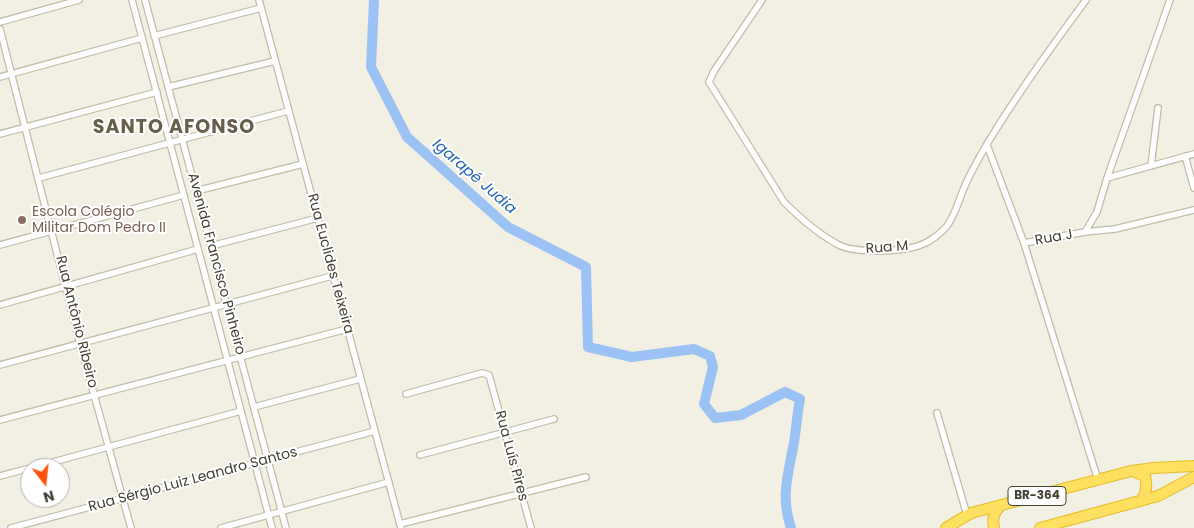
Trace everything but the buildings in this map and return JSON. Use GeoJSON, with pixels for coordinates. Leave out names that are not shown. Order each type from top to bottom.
{"type":"FeatureCollection","features":[{"type":"Feature","properties":{"kind":"highway","name":"BR-364"},"geometry":{"type":"LineString","coordinates":[[946,528],[967,515],[1131,471],[1194,466]]}},
{"type":"Feature","properties":{"kind":"highway"},"geometry":{"type":"LineString","coordinates":[[1131,471],[1144,476],[1147,488],[1142,500]]}},
{"type":"Feature","properties":{"kind":"highway","name":"BR-364"},"geometry":{"type":"LineString","coordinates":[[1040,528],[1172,490],[1194,476]]}},
{"type":"Feature","properties":{"kind":"highway"},"geometry":{"type":"LineString","coordinates":[[994,528],[994,515],[1001,505]]}},
{"type":"Feature","properties":{"kind":"street"},"geometry":{"type":"LineString","coordinates":[[0,22],[79,0]]}},
{"type":"Feature","properties":{"kind":"street","name":"Avenida Francisco Pinheiro"},"geometry":{"type":"LineString","coordinates":[[132,0],[272,528]]}},
{"type":"Feature","properties":{"kind":"street","name":"Avenida Francisco Pinheiro"},"geometry":{"type":"LineString","coordinates":[[145,0],[286,528]]}},
{"type":"Feature","properties":{"kind":"street","name":"Rua Euclides Teixeira"},"geometry":{"type":"LineString","coordinates":[[259,0],[400,526]]}},
{"type":"Feature","properties":{"kind":"street","name":"Rua M"},"geometry":{"type":"LineString","coordinates":[[762,0],[714,71],[709,82],[784,202],[797,216],[838,245],[852,250],[869,251],[912,247],[923,244],[947,226],[965,185],[986,145],[1086,0]]}},
{"type":"Feature","properties":{"kind":"street","name":"Rua J"},"geometry":{"type":"LineString","coordinates":[[1098,480],[1024,243],[1085,232],[1097,212],[1107,178],[1170,0]]}},
{"type":"Feature","properties":{"kind":"street"},"geometry":{"type":"LineString","coordinates":[[154,36],[262,8]]}},
{"type":"Feature","properties":{"kind":"street","name":"Rua Antônio Ribeiro"},"geometry":{"type":"LineString","coordinates":[[0,29],[80,344],[131,528]]}},
{"type":"Feature","properties":{"kind":"street"},"geometry":{"type":"LineString","coordinates":[[0,77],[142,38]]}},
{"type":"Feature","properties":{"kind":"street"},"geometry":{"type":"LineString","coordinates":[[168,87],[275,61]]}},
{"type":"Feature","properties":{"kind":"street"},"geometry":{"type":"LineString","coordinates":[[0,134],[157,92]]}},
{"type":"Feature","properties":{"kind":"street"},"geometry":{"type":"LineString","coordinates":[[1152,166],[1158,108]]}},
{"type":"Feature","properties":{"kind":"street"},"geometry":{"type":"LineString","coordinates":[[39,178],[288,111]]}},
{"type":"Feature","properties":{"kind":"street"},"geometry":{"type":"LineString","coordinates":[[986,145],[1024,243]]}},
{"type":"Feature","properties":{"kind":"street"},"geometry":{"type":"LineString","coordinates":[[1107,178],[1194,154]]}},
{"type":"Feature","properties":{"kind":"street"},"geometry":{"type":"LineString","coordinates":[[1185,156],[1194,188]]}},
{"type":"Feature","properties":{"kind":"street"},"geometry":{"type":"LineString","coordinates":[[196,191],[303,164]]}},
{"type":"Feature","properties":{"kind":"street"},"geometry":{"type":"LineString","coordinates":[[0,245],[184,194]]}},
{"type":"Feature","properties":{"kind":"street"},"geometry":{"type":"LineString","coordinates":[[1085,232],[1115,229],[1194,210]]}},
{"type":"Feature","properties":{"kind":"street"},"geometry":{"type":"LineString","coordinates":[[211,246],[318,218]]}},
{"type":"Feature","properties":{"kind":"street"},"geometry":{"type":"LineString","coordinates":[[0,304],[198,249]]}},
{"type":"Feature","properties":{"kind":"street"},"geometry":{"type":"LineString","coordinates":[[0,365],[332,276]]}},
{"type":"Feature","properties":{"kind":"street"},"geometry":{"type":"LineString","coordinates":[[0,420],[347,329]]}},
{"type":"Feature","properties":{"kind":"street","name":"Rua Luís Pires"},"geometry":{"type":"LineString","coordinates":[[406,394],[484,373],[490,376],[530,528]]}},
{"type":"Feature","properties":{"kind":"street"},"geometry":{"type":"LineString","coordinates":[[254,407],[360,379]]}},
{"type":"Feature","properties":{"kind":"street"},"geometry":{"type":"LineString","coordinates":[[67,458],[241,411]]}},
{"type":"Feature","properties":{"kind":"street"},"geometry":{"type":"LineString","coordinates":[[937,413],[967,515]]}},
{"type":"Feature","properties":{"kind":"street"},"geometry":{"type":"LineString","coordinates":[[420,455],[554,419]]}},
{"type":"Feature","properties":{"kind":"street","name":"Rua Sérgio Luiz Leandro Santos"},"geometry":{"type":"LineString","coordinates":[[11,528],[375,431]]}},
{"type":"Feature","properties":{"kind":"street"},"geometry":{"type":"LineString","coordinates":[[0,476],[20,471]]}},
{"type":"Feature","properties":{"kind":"street"},"geometry":{"type":"LineString","coordinates":[[400,526],[586,476]]}},
{"type":"Feature","properties":{"kind":"street"},"geometry":{"type":"LineString","coordinates":[[221,528],[389,482]]}},
{"type":"Feature","properties":{"kind":"waterway","name":"Igarapé Judia"},"geometry":{"type":"LineString","coordinates":[[374,0],[371,67],[407,137],[508,227],[586,267],[588,347],[632,357],[694,349],[710,356],[713,367],[704,404],[715,418],[741,415],[785,392],[800,399],[786,488],[786,507],[791,528]]}},
{"type":"Feature","properties":{"kind":"place","name":"Escola Colégio Militar Dom Pedro II"},"geometry":{"type":"Point","coordinates":[22,220]}},
{"type":"Feature","properties":{"kind":"district","name":"SANTO AFONSO"},"geometry":{"type":"Point","coordinates":[174,128]}}]}
